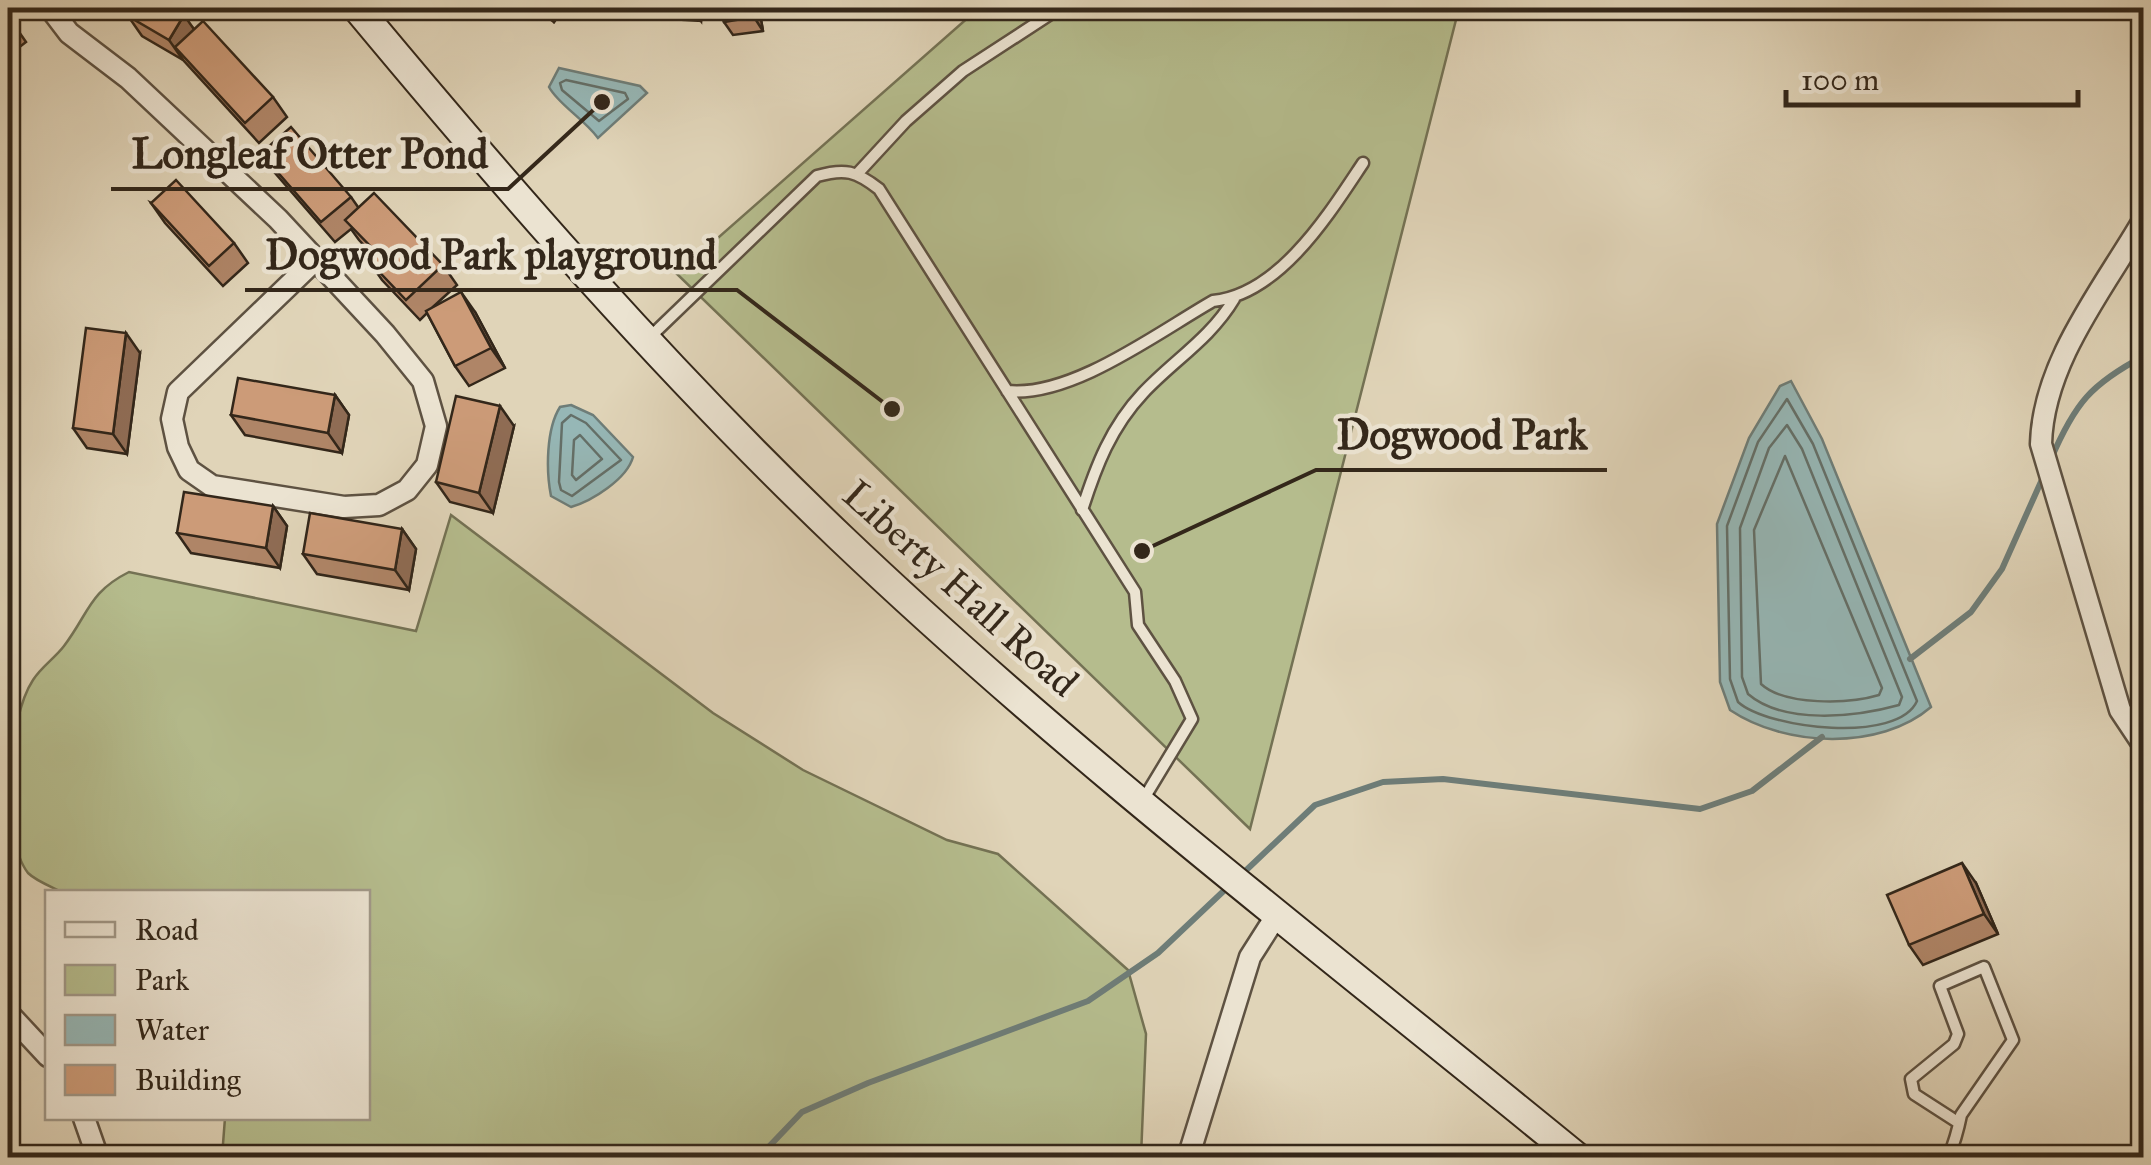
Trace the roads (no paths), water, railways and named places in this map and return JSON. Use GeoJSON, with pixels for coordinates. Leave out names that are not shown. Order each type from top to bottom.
{"type":"FeatureCollection","features":[{"type":"Feature","properties":{"kind":"main road","name":"Liberty Hall Road"},"geometry":{"type":"LineString","coordinates":[[357,8],[495,173],[646,340],[883,576],[1142,801],[1578,1158]]}},
{"type":"Feature","properties":{"kind":"street"},"geometry":{"type":"LineString","coordinates":[[50,8],[70,33],[128,78],[278,220],[423,380],[436,426],[427,465],[406,490],[379,505],[344,507],[212,486],[190,470],[178,448],[172,418],[178,392],[314,262]]}},
{"type":"Feature","properties":{"kind":"street"},"geometry":{"type":"LineString","coordinates":[[2144,219],[2056,373],[2042,410],[2041,444],[2120,710],[2144,746]]}},
{"type":"Feature","properties":{"kind":"street"},"geometry":{"type":"LineString","coordinates":[[1188,1158],[1250,957],[1278,912]]}},
{"type":"Feature","properties":{"kind":"street"},"geometry":{"type":"LineString","coordinates":[[8,1013],[45,1053]]}},
{"type":"Feature","properties":{"kind":"street"},"geometry":{"type":"LineString","coordinates":[[85,1120],[98,1158]]}},
{"type":"Feature","properties":{"kind":"lane"},"geometry":{"type":"LineString","coordinates":[[858,172],[906,120],[963,71],[1055,11]]}},
{"type":"Feature","properties":{"kind":"lane"},"geometry":{"type":"LineString","coordinates":[[1082,510],[1114,431],[1143,393],[1217,328],[1234,299],[1282,265],[1326,219],[1363,163]]}},
{"type":"Feature","properties":{"kind":"lane"},"geometry":{"type":"LineString","coordinates":[[646,340],[802,186],[839,170],[858,172],[879,189],[1134,592],[1138,625],[1175,681],[1192,719],[1142,801]]}},
{"type":"Feature","properties":{"kind":"lane"},"geometry":{"type":"LineString","coordinates":[[1007,391],[1026,393],[1060,386],[1214,301],[1234,299]]}},
{"type":"Feature","properties":{"kind":"lane"},"geometry":{"type":"LineString","coordinates":[[1948,1158],[1959,1123],[2013,1040],[1984,967],[1940,986],[1958,1034],[1954,1044],[1911,1079],[1914,1094],[1959,1123]]}},
{"type":"Feature","properties":{"kind":"water"},"geometry":{"type":"Polygon","coordinates":[[[559,68],[640,86],[647,93],[598,138],[549,87],[559,68]]]}},
{"type":"Feature","properties":{"kind":"water"},"geometry":{"type":"Polygon","coordinates":[[[1791,381],[1822,439],[1931,707],[1886,731],[1832,739],[1777,731],[1730,710],[1720,682],[1717,524],[1749,438],[1780,386],[1791,381]]]}},
{"type":"Feature","properties":{"kind":"water"},"geometry":{"type":"Polygon","coordinates":[[[571,405],[593,415],[633,457],[624,473],[608,488],[571,507],[551,496],[548,463],[555,416],[560,407],[571,405]]]}},
{"type":"Feature","properties":{"kind":"waterway"},"geometry":{"type":"LineString","coordinates":[[2051,459],[2068,423],[2087,397],[2110,376],[2144,356]]}},
{"type":"Feature","properties":{"kind":"waterway"},"geometry":{"type":"LineString","coordinates":[[1910,659],[1971,612],[2002,569],[2044,475]]}},
{"type":"Feature","properties":{"kind":"waterway"},"geometry":{"type":"LineString","coordinates":[[1239,877],[1315,805],[1383,782],[1443,779],[1700,809],[1752,791],[1822,737]]}},
{"type":"Feature","properties":{"kind":"waterway"},"geometry":{"type":"LineString","coordinates":[[758,1158],[802,1112],[868,1083],[1088,1001],[1158,953],[1230,885]]}},
{"type":"Feature","properties":{"kind":"place","name":"Longleaf Otter Pond"},"geometry":{"type":"Point","coordinates":[602,102]}},
{"type":"Feature","properties":{"kind":"place","name":"Dogwood Park playground"},"geometry":{"type":"Point","coordinates":[892,409]}},
{"type":"Feature","properties":{"kind":"place","name":"Dogwood Park"},"geometry":{"type":"Point","coordinates":[1142,551]}}]}
